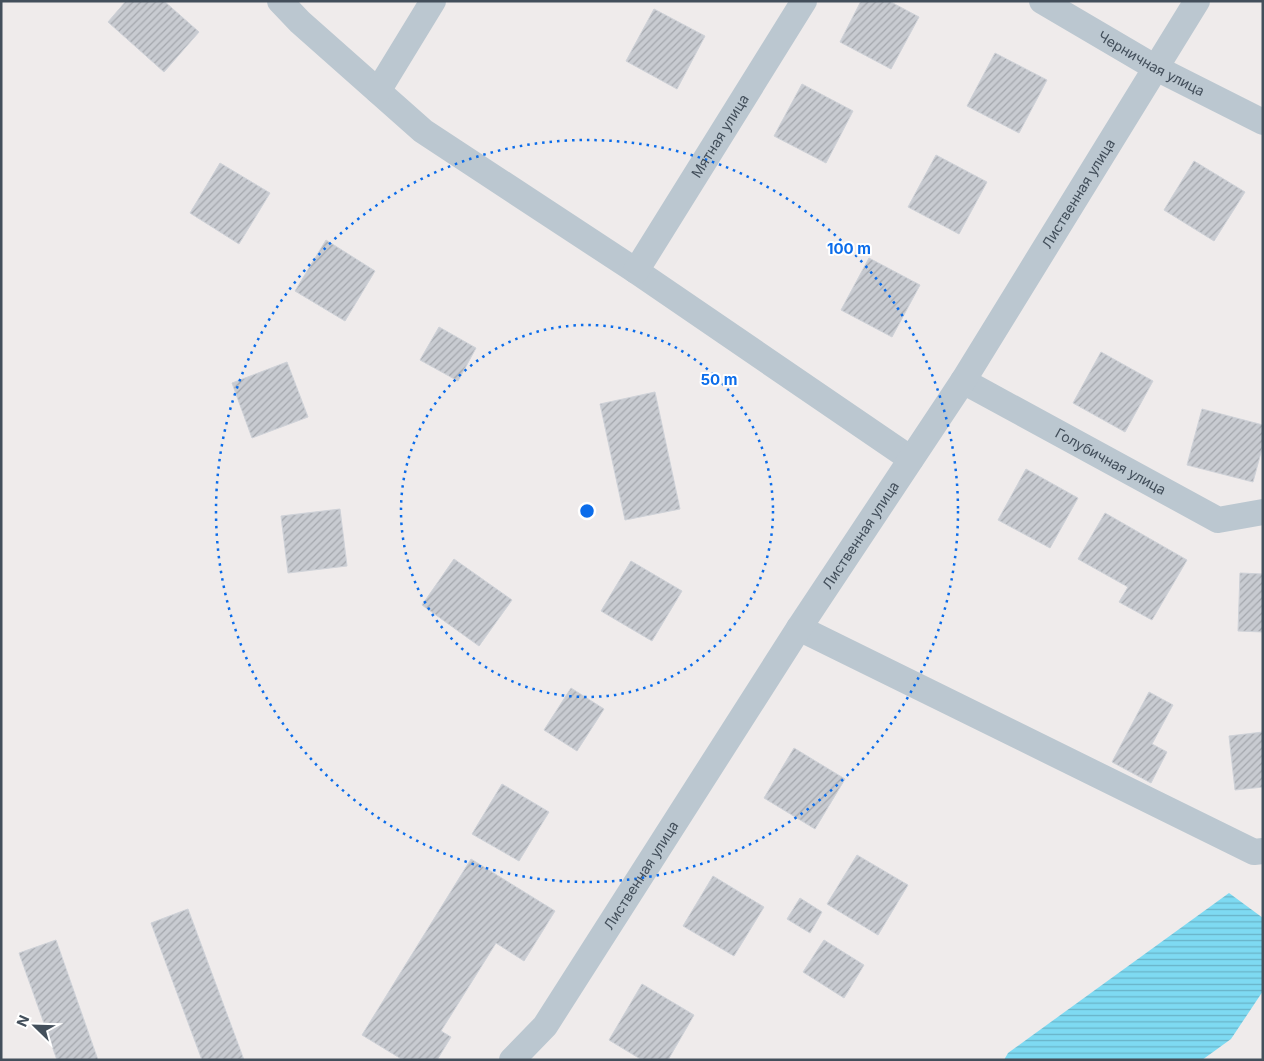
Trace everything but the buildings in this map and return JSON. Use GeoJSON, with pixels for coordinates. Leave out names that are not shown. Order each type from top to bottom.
{"type":"FeatureCollection","features":[{"type":"Feature","properties":{"kind":"street"},"geometry":{"type":"LineString","coordinates":[[280,1],[300,22],[423,130],[636,271],[911,459]]}},
{"type":"Feature","properties":{"kind":"street"},"geometry":{"type":"LineString","coordinates":[[378,91],[433,1]]}},
{"type":"Feature","properties":{"kind":"street","name":"Мятная улица"},"geometry":{"type":"LineString","coordinates":[[636,271],[804,1]]}},
{"type":"Feature","properties":{"kind":"street","name":"Черничная улица"},"geometry":{"type":"LineString","coordinates":[[1042,1],[1156,68],[1263,122]]}},
{"type":"Feature","properties":{"kind":"street","name":"Лиственная улица"},"geometry":{"type":"LineString","coordinates":[[512,1060],[545,1026],[799,628],[963,381],[1198,1]]}},
{"type":"Feature","properties":{"kind":"street","name":"Голубичная улица"},"geometry":{"type":"LineString","coordinates":[[963,381],[1218,520],[1263,512]]}},
{"type":"Feature","properties":{"kind":"street"},"geometry":{"type":"LineString","coordinates":[[799,628],[1260,857]]}},
{"type":"Feature","properties":{"kind":"water"},"geometry":{"type":"Polygon","coordinates":[[[1229,893],[1263,918],[1263,991],[1231,1039],[1202,1060],[1004,1060],[1008,1053],[1229,893]]]}}]}
